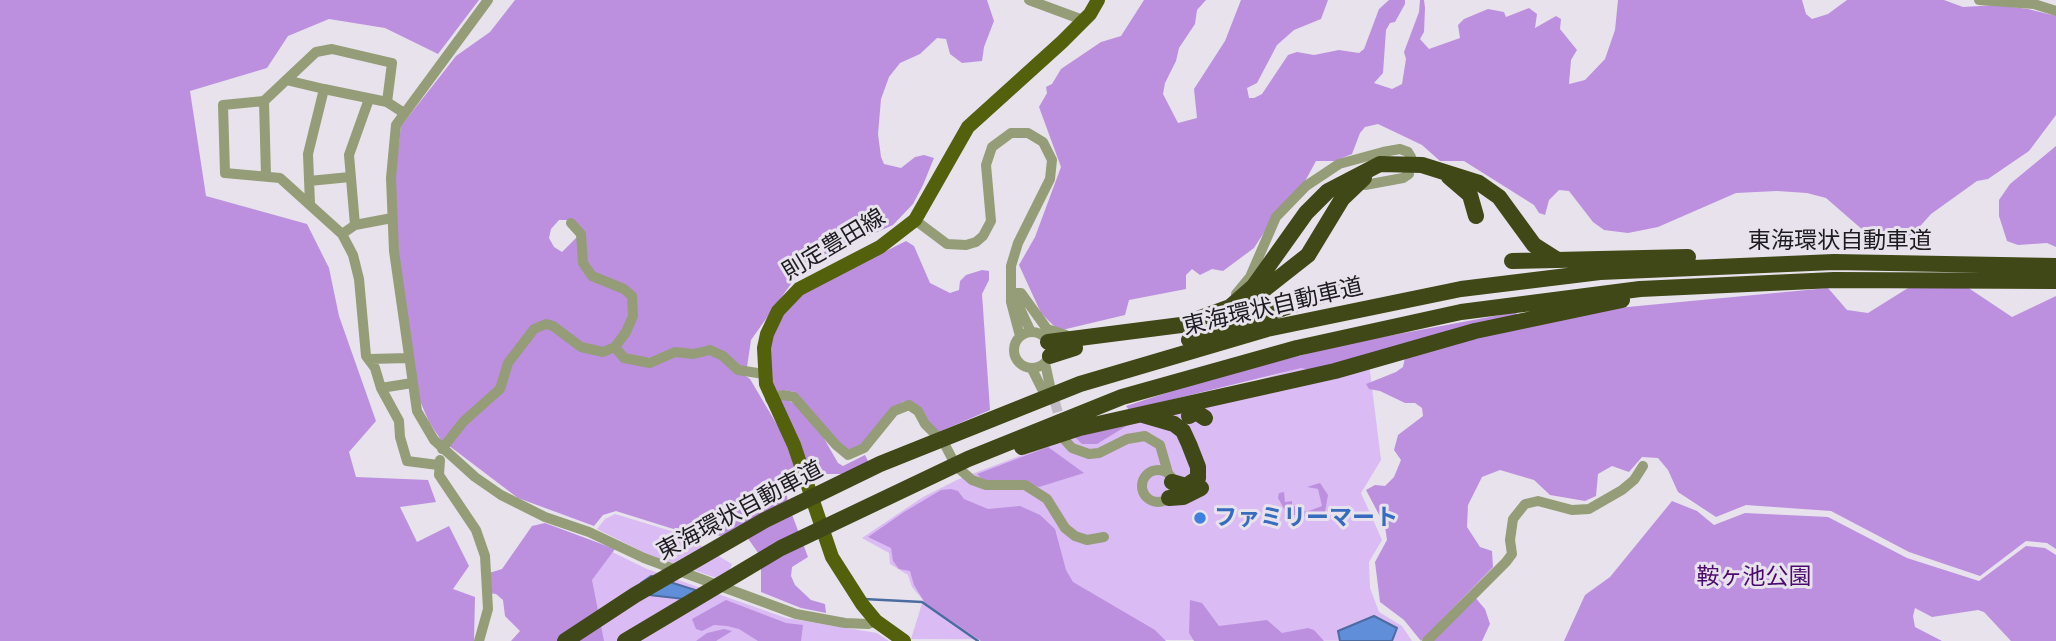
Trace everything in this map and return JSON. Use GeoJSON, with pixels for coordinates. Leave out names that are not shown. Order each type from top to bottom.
{"type":"FeatureCollection","features":[{"type":"Feature","properties":{"kind":"highway"},"geometry":{"type":"LineString","coordinates":[[1048,354],[1181,325],[1230,307],[1254,286],[1306,213],[1328,191],[1380,164],[1422,165],[1479,183],[1499,197],[1534,245],[1556,259]]}},
{"type":"Feature","properties":{"kind":"highway"},"geometry":{"type":"LineString","coordinates":[[1048,354],[1082,346],[1193,329],[1233,312],[1302,262],[1315,247],[1347,192],[1381,169],[1420,169],[1449,177],[1470,195],[1476,216]]}},
{"type":"Feature","properties":{"kind":"highway"},"geometry":{"type":"LineString","coordinates":[[1512,261],[1705,257],[1834,262]]}},
{"type":"Feature","properties":{"kind":"highway","name":"東海環状自動車道"},"geometry":{"type":"LineString","coordinates":[[565,641],[635,595],[765,520],[957,431],[1080,384],[1267,328],[1461,289],[1600,272],[1834,262],[2056,266]]}},
{"type":"Feature","properties":{"kind":"highway","name":"東海環状自動車道"},"geometry":{"type":"LineString","coordinates":[[625,641],[781,548],[968,458],[1122,397],[1224,366],[1376,329],[1559,298],[1640,289],[1859,279],[2056,281]]}},
{"type":"Feature","properties":{"kind":"highway"},"geometry":{"type":"LineString","coordinates":[[968,458],[1025,446],[1122,417],[1335,371],[1475,331],[1633,298],[1733,285]]}},
{"type":"Feature","properties":{"kind":"highway"},"geometry":{"type":"LineString","coordinates":[[1080,384],[1227,326],[1335,291]]}},
{"type":"Feature","properties":{"kind":"highway"},"geometry":{"type":"LineString","coordinates":[[1170,484],[1192,494],[1206,481],[1206,468],[1189,429],[1197,417],[1196,407],[1212,398]]}},
{"type":"Feature","properties":{"kind":"highway"},"geometry":{"type":"LineString","coordinates":[[1122,417],[1152,416],[1174,424],[1183,431],[1199,473],[1191,484],[1170,484]]}},
{"type":"Feature","properties":{"kind":"main road","name":"則定豊田線"},"geometry":{"type":"LineString","coordinates":[[904,641],[876,621],[850,587],[832,557],[794,445],[770,399],[764,374],[767,334],[787,299],[813,281],[880,247],[915,220],[968,127],[1083,20],[1098,0]]}},
{"type":"Feature","properties":{"kind":"street"},"geometry":{"type":"LineString","coordinates":[[488,0],[397,122],[391,178],[392,218],[417,411],[444,451],[475,477],[519,505],[654,563],[796,614],[845,623],[868,624],[876,621]]}},
{"type":"Feature","properties":{"kind":"street"},"geometry":{"type":"LineString","coordinates":[[1029,0],[1083,20]]}},
{"type":"Feature","properties":{"kind":"street"},"geometry":{"type":"LineString","coordinates":[[1979,0],[2034,4],[2056,11]]}},
{"type":"Feature","properties":{"kind":"street"},"geometry":{"type":"LineString","coordinates":[[387,102],[392,63],[332,49],[308,57],[264,100],[226,103],[222,107],[225,173],[283,180],[342,234],[356,265],[366,356],[370,359],[381,388],[399,421],[407,461],[438,465]]}},
{"type":"Feature","properties":{"kind":"street"},"geometry":{"type":"LineString","coordinates":[[286,80],[387,102],[404,113]]}},
{"type":"Feature","properties":{"kind":"street"},"geometry":{"type":"LineString","coordinates":[[310,204],[308,154],[324,89]]}},
{"type":"Feature","properties":{"kind":"street"},"geometry":{"type":"LineString","coordinates":[[355,225],[350,177],[352,140],[369,99]]}},
{"type":"Feature","properties":{"kind":"street"},"geometry":{"type":"LineString","coordinates":[[264,100],[266,176]]}},
{"type":"Feature","properties":{"kind":"street"},"geometry":{"type":"LineString","coordinates":[[915,220],[947,244],[966,246],[976,242],[983,236],[991,221],[986,165],[992,147],[1011,133],[1028,133],[1043,142],[1049,150],[1052,170],[1014,256],[1011,302],[1020,336]]}},
{"type":"Feature","properties":{"kind":"street"},"geometry":{"type":"LineString","coordinates":[[1012,293],[1021,293],[1047,329],[1063,336],[1177,320],[1199,313],[1239,292],[1250,276],[1276,217],[1306,186],[1339,164],[1383,152],[1400,149],[1408,152],[1411,158]]}},
{"type":"Feature","properties":{"kind":"street"},"geometry":{"type":"LineString","coordinates":[[1365,185],[1403,178],[1409,174]]}},
{"type":"Feature","properties":{"kind":"street"},"geometry":{"type":"LineString","coordinates":[[309,181],[350,177]]}},
{"type":"Feature","properties":{"kind":"street"},"geometry":{"type":"LineString","coordinates":[[342,234],[355,225],[392,218]]}},
{"type":"Feature","properties":{"kind":"street"},"geometry":{"type":"LineString","coordinates":[[479,641],[488,608],[485,556],[476,530],[439,475],[438,465],[444,451],[464,421],[500,388],[508,363],[540,326],[553,326],[581,347],[595,352],[609,351],[615,347],[631,323],[634,300],[629,292],[599,280],[586,270],[580,234],[571,223]]}},
{"type":"Feature","properties":{"kind":"street"},"geometry":{"type":"LineString","coordinates":[[1012,293],[1031,332]]}},
{"type":"Feature","properties":{"kind":"street"},"geometry":{"type":"LineString","coordinates":[[1031,332],[1041,334],[1048,354],[1046,387],[1032,369],[1021,366],[1014,357],[1014,346],[1020,336],[1031,332]]}},
{"type":"Feature","properties":{"kind":"street"},"geometry":{"type":"LineString","coordinates":[[615,347],[629,360],[650,363],[675,352],[693,354],[710,350],[723,356],[738,370],[764,374]]}},
{"type":"Feature","properties":{"kind":"street"},"geometry":{"type":"LineString","coordinates":[[1032,369],[1048,354]]}},
{"type":"Feature","properties":{"kind":"street"},"geometry":{"type":"LineString","coordinates":[[370,359],[409,358]]}},
{"type":"Feature","properties":{"kind":"street"},"geometry":{"type":"LineString","coordinates":[[381,388],[412,383]]}},
{"type":"Feature","properties":{"kind":"street"},"geometry":{"type":"LineString","coordinates":[[770,399],[783,395],[794,397],[848,455],[864,448],[894,411],[909,405],[918,411],[925,424],[944,443],[956,466],[972,480],[986,485],[1025,485],[1047,499],[1065,528],[1075,536],[1087,540],[1104,537]]}},
{"type":"Feature","properties":{"kind":"street"},"geometry":{"type":"LineString","coordinates":[[1065,438],[1072,448],[1090,454],[1099,453],[1138,436],[1153,441],[1160,445],[1170,484],[1156,504],[1144,496],[1142,486],[1155,468],[1159,453],[1153,441]]}},
{"type":"Feature","properties":{"kind":"street"},"geometry":{"type":"LineString","coordinates":[[1427,641],[1512,554],[1510,540],[1513,519],[1525,504],[1538,501],[1572,510],[1589,509],[1622,490],[1634,480],[1643,466]]}},
{"type":"Feature","properties":{"kind":"street"},"geometry":{"type":"LineString","coordinates":[[1155,468],[1170,484]]}},
{"type":"Feature","properties":{"kind":"shaded area"},"geometry":{"type":"Polygon","coordinates":[[[1367,347],[1381,460],[1361,493],[1382,540],[1369,562],[1370,588],[1379,612],[1402,626],[1412,641],[911,639],[923,600],[912,587],[908,575],[890,564],[889,553],[862,538],[923,497],[959,479],[1056,442],[1367,347]]]}},
{"type":"Feature","properties":{"kind":"shaded area"},"geometry":{"type":"Polygon","coordinates":[[[615,514],[681,534],[732,564],[725,581],[645,553],[597,529],[605,519],[615,514]]]}},
{"type":"Feature","properties":{"kind":"shaded area"},"geometry":{"type":"Polygon","coordinates":[[[598,545],[647,569],[786,618],[877,633],[889,641],[534,641],[598,545]]]}},
{"type":"Feature","properties":{"kind":"green space"},"geometry":{"type":"Polygon","coordinates":[[[0,0],[479,0],[438,54],[385,28],[329,19],[288,36],[267,68],[190,91],[206,196],[307,224],[329,268],[339,316],[376,421],[349,452],[356,477],[428,480],[436,502],[400,507],[417,542],[449,526],[469,566],[453,589],[475,597],[474,641],[0,641],[0,0]]]}},
{"type":"Feature","properties":{"kind":"green space"},"geometry":{"type":"Polygon","coordinates":[[[515,0],[987,0],[994,21],[984,47],[982,61],[962,63],[950,54],[946,39],[937,38],[920,54],[900,63],[889,77],[881,99],[878,134],[881,157],[884,164],[901,168],[915,157],[924,155],[934,158],[923,185],[913,204],[893,225],[826,255],[798,274],[751,340],[747,367],[738,368],[726,355],[712,348],[692,351],[673,349],[647,361],[624,354],[618,346],[633,323],[637,308],[632,290],[593,274],[586,263],[580,227],[573,220],[559,220],[551,229],[549,238],[554,247],[562,252],[578,236],[580,259],[589,277],[625,292],[630,298],[628,323],[613,346],[601,350],[582,344],[553,322],[533,327],[505,362],[497,388],[462,420],[443,443],[429,422],[420,401],[398,248],[395,178],[401,126],[456,56],[490,32],[515,0]]]}},
{"type":"Feature","properties":{"kind":"green space"},"geometry":{"type":"Polygon","coordinates":[[[1144,0],[1206,0],[1197,10],[1195,24],[1179,48],[1165,83],[1163,94],[1178,123],[1197,118],[1194,89],[1225,41],[1241,0],[1328,0],[1321,19],[1294,30],[1277,45],[1257,83],[1247,88],[1249,98],[1262,94],[1288,55],[1297,52],[1314,55],[1339,50],[1359,53],[1364,49],[1379,9],[1389,0],[1405,0],[1405,4],[1395,22],[1390,23],[1386,30],[1383,73],[1374,83],[1392,89],[1402,84],[1406,59],[1404,52],[1419,12],[1420,0],[1424,0],[1425,8],[1424,32],[1420,39],[1429,49],[1460,38],[1458,25],[1464,19],[1488,9],[1504,12],[1506,17],[1529,8],[1537,14],[1535,28],[1556,16],[1561,19],[1560,29],[1577,50],[1571,60],[1569,84],[1585,80],[1605,59],[1615,30],[1618,0],[1802,0],[1806,14],[1812,19],[1828,14],[1847,0],[1944,0],[1963,7],[1997,5],[2028,9],[2056,16],[2056,115],[2029,151],[1988,179],[1977,181],[1931,214],[1906,242],[1889,245],[1872,238],[1826,198],[1807,193],[1777,191],[1736,193],[1658,227],[1628,233],[1604,230],[1593,222],[1569,191],[1559,190],[1549,200],[1545,215],[1539,213],[1534,205],[1464,161],[1440,161],[1422,145],[1378,124],[1365,127],[1352,154],[1335,161],[1316,161],[1303,185],[1274,217],[1254,248],[1223,271],[1212,269],[1200,275],[1192,269],[1186,275],[1186,289],[1129,300],[1125,315],[1062,330],[1056,328],[1041,313],[1019,265],[1035,237],[1061,167],[1039,107],[1047,93],[1046,87],[1052,84],[1061,69],[1101,42],[1121,36],[1144,0]]]}},
{"type":"Feature","properties":{"kind":"green space"},"geometry":{"type":"Polygon","coordinates":[[[2056,146],[2056,247],[2047,243],[2018,245],[2007,241],[1999,216],[1999,200],[2010,184],[2056,146]]]}},
{"type":"Feature","properties":{"kind":"green space"},"geometry":{"type":"Polygon","coordinates":[[[906,241],[914,246],[930,283],[950,293],[959,290],[960,281],[966,275],[982,270],[989,271],[989,280],[982,294],[990,410],[939,432],[907,401],[902,402],[856,450],[844,449],[795,392],[783,390],[775,393],[770,380],[771,336],[786,308],[801,294],[906,241]]]}},
{"type":"Feature","properties":{"kind":"green space"},"geometry":{"type":"Polygon","coordinates":[[[1967,287],[2012,317],[2056,296],[2056,549],[2047,543],[2026,541],[1980,576],[1909,552],[1831,511],[1746,505],[1716,517],[1678,492],[1668,470],[1658,458],[1642,457],[1629,472],[1612,466],[1598,474],[1596,496],[1585,501],[1550,495],[1534,480],[1500,470],[1482,477],[1468,505],[1467,527],[1480,547],[1492,551],[1493,567],[1421,641],[1404,620],[1380,602],[1375,562],[1387,540],[1385,526],[1366,490],[1375,485],[1385,486],[1394,477],[1401,460],[1394,450],[1398,435],[1423,416],[1422,408],[1415,403],[1405,403],[1380,391],[1369,389],[1366,384],[1396,372],[1403,367],[1405,357],[1507,329],[1596,310],[1828,288],[1847,310],[1868,313],[1908,288],[1967,287]]]}},
{"type":"Feature","properties":{"kind":"green space"},"geometry":{"type":"Polygon","coordinates":[[[1516,312],[1518,317],[1310,370],[1301,368],[1129,410],[1126,406],[1212,378],[1345,344],[1516,312]]]}},
{"type":"Feature","properties":{"kind":"green space"},"geometry":{"type":"Polygon","coordinates":[[[547,327],[564,339],[614,351],[625,360],[710,352],[750,379],[786,440],[797,469],[786,488],[788,504],[808,557],[792,567],[791,576],[795,585],[811,600],[825,604],[826,613],[801,608],[761,592],[761,557],[742,530],[721,536],[683,532],[616,511],[603,515],[594,526],[518,498],[448,445],[470,419],[495,398],[510,364],[538,330],[547,327]]]}},
{"type":"Feature","properties":{"kind":"green space"},"geometry":{"type":"Polygon","coordinates":[[[783,398],[797,405],[822,435],[838,463],[843,466],[865,455],[869,463],[844,474],[816,474],[805,457],[780,400],[783,398]]]}},
{"type":"Feature","properties":{"kind":"green space"},"geometry":{"type":"Polygon","coordinates":[[[1128,425],[1097,444],[1082,444],[1075,437],[1128,425]]]}},
{"type":"Feature","properties":{"kind":"green space"},"geometry":{"type":"Polygon","coordinates":[[[1048,447],[1084,473],[1039,487],[1017,480],[984,481],[977,474],[1048,447]]]}},
{"type":"Feature","properties":{"kind":"green space"},"geometry":{"type":"Polygon","coordinates":[[[1320,483],[1328,495],[1325,512],[1316,518],[1287,514],[1278,498],[1279,493],[1284,492],[1285,502],[1292,501],[1292,506],[1299,506],[1306,512],[1322,506],[1318,489],[1307,487],[1320,483]]]}},
{"type":"Feature","properties":{"kind":"green space"},"geometry":{"type":"Polygon","coordinates":[[[941,490],[958,491],[964,499],[988,509],[1020,506],[1040,515],[1055,529],[1066,570],[1073,582],[1155,630],[1166,641],[981,641],[925,603],[914,585],[910,571],[899,569],[893,561],[891,548],[868,537],[941,490]]]}},
{"type":"Feature","properties":{"kind":"green space","name":"鞍ヶ池公園"},"geometry":{"type":"Polygon","coordinates":[[[1672,501],[1697,511],[1714,525],[1745,513],[1828,517],[1907,558],[1979,581],[2026,546],[2045,548],[2056,555],[2056,641],[2011,641],[1984,612],[1978,610],[1932,617],[1915,608],[1915,627],[1942,641],[1564,641],[1585,595],[1610,577],[1672,501]]]}},
{"type":"Feature","properties":{"kind":"green space"},"geometry":{"type":"Polygon","coordinates":[[[545,523],[615,549],[592,580],[604,641],[511,641],[520,631],[505,616],[503,600],[496,594],[489,593],[489,573],[502,569],[532,526],[545,523]]]}},
{"type":"Feature","properties":{"kind":"green space"},"geometry":{"type":"Polygon","coordinates":[[[1474,596],[1485,609],[1490,624],[1482,641],[1430,641],[1474,596]]]}},
{"type":"Feature","properties":{"kind":"green space"},"geometry":{"type":"Polygon","coordinates":[[[726,600],[786,623],[803,625],[801,641],[758,641],[739,629],[727,626],[714,625],[702,631],[696,629],[692,619],[726,600]]]}},
{"type":"Feature","properties":{"kind":"green space"},"geometry":{"type":"Polygon","coordinates":[[[1190,600],[1202,603],[1219,626],[1267,620],[1282,633],[1308,628],[1314,630],[1324,641],[1194,641],[1189,633],[1190,600]]]}},
{"type":"Feature","properties":{"kind":"green space"},"geometry":{"type":"Polygon","coordinates":[[[724,629],[732,631],[716,641],[696,641],[707,633],[724,629]]]}},
{"type":"Feature","properties":{"kind":"water"},"geometry":{"type":"Polygon","coordinates":[[[651,576],[695,590],[693,600],[649,595],[641,583],[651,576]]]}},
{"type":"Feature","properties":{"kind":"water"},"geometry":{"type":"Polygon","coordinates":[[[1374,616],[1397,628],[1392,641],[1340,641],[1338,631],[1374,616]]]}},
{"type":"Feature","properties":{"kind":"waterway"},"geometry":{"type":"LineString","coordinates":[[864,599],[922,602],[978,641]]}},
{"type":"Feature","properties":{"kind":"tunnel"},"geometry":{"type":"LineString","coordinates":[[1051,388],[1062,427]]}},
{"type":"Feature","properties":{"kind":"place","name":"ファミリーマート"},"geometry":{"type":"Point","coordinates":[1200,518]}}]}
